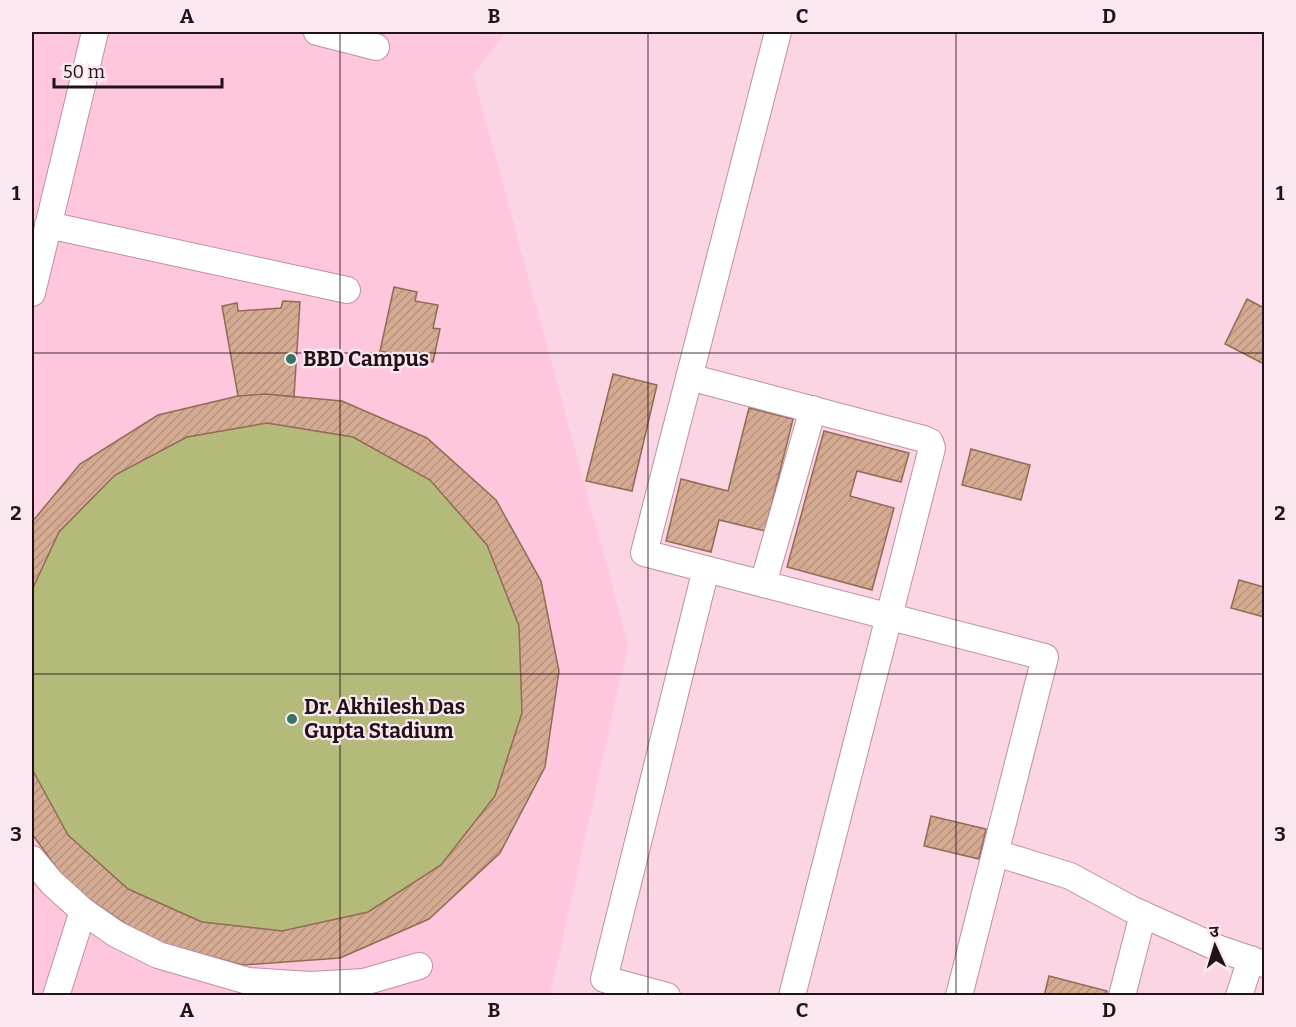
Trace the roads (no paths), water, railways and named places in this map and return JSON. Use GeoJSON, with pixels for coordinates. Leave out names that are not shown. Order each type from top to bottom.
{"type":"FeatureCollection","features":[{"type":"Feature","properties":{"kind":"street"},"geometry":{"type":"LineString","coordinates":[[32,293],[95,32]]}},
{"type":"Feature","properties":{"kind":"street"},"geometry":{"type":"LineString","coordinates":[[317,32],[376,47]]}},
{"type":"Feature","properties":{"kind":"street"},"geometry":{"type":"LineString","coordinates":[[777,32],[644,553],[1046,657],[959,996]]}},
{"type":"Feature","properties":{"kind":"street"},"geometry":{"type":"LineString","coordinates":[[48,225],[347,290]]}},
{"type":"Feature","properties":{"kind":"street"},"geometry":{"type":"LineString","coordinates":[[689,377],[930,442],[932,448],[792,996]]}},
{"type":"Feature","properties":{"kind":"street"},"geometry":{"type":"LineString","coordinates":[[763,584],[813,409]]}},
{"type":"Feature","properties":{"kind":"street"},"geometry":{"type":"LineString","coordinates":[[666,996],[604,979],[706,569]]}},
{"type":"Feature","properties":{"kind":"street"},"geometry":{"type":"LineString","coordinates":[[996,853],[1070,876],[1143,914],[1220,949],[1258,962],[1239,996]]}},
{"type":"Feature","properties":{"kind":"street"},"geometry":{"type":"LineString","coordinates":[[32,859],[52,883],[83,911],[116,934],[158,955],[248,981],[310,985],[364,981],[419,966]]}},
{"type":"Feature","properties":{"kind":"street"},"geometry":{"type":"LineString","coordinates":[[56,996],[83,911]]}},
{"type":"Feature","properties":{"kind":"street"},"geometry":{"type":"LineString","coordinates":[[1122,996],[1143,914]]}},
{"type":"Feature","properties":{"kind":"place","name":"BBD Campus"},"geometry":{"type":"Point","coordinates":[291,359]}},
{"type":"Feature","properties":{"kind":"place","name":"Dr. Akhilesh Das Gupta Stadium"},"geometry":{"type":"Point","coordinates":[292,719]}}]}
